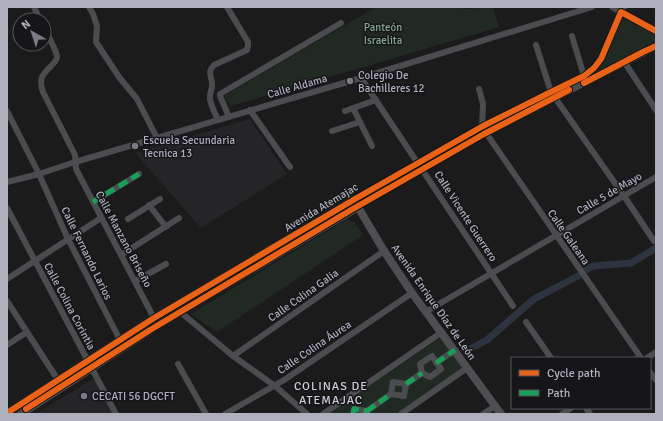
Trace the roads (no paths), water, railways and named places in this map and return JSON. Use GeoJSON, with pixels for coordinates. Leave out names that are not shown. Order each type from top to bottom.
{"type":"FeatureCollection","features":[{"type":"Feature","properties":{"kind":"main road","name":"Avenida Enrique Díaz de León"},"geometry":{"type":"LineString","coordinates":[[355,199],[358,207],[384,251],[412,293],[427,311],[500,414]]}},
{"type":"Feature","properties":{"kind":"main road","name":"Avenida Atemajac"},"geometry":{"type":"LineString","coordinates":[[7,413],[58,380],[89,364],[156,321],[173,306],[355,199]]}},
{"type":"Feature","properties":{"kind":"main road","name":"Avenida Atemajac"},"geometry":{"type":"LineString","coordinates":[[21,414],[120,340],[156,321],[180,312],[358,207]]}},
{"type":"Feature","properties":{"kind":"street"},"geometry":{"type":"LineString","coordinates":[[89,7],[97,26],[96,42],[119,77],[137,99],[157,138]]}},
{"type":"Feature","properties":{"kind":"street"},"geometry":{"type":"LineString","coordinates":[[218,120],[210,98],[212,85],[210,68],[247,50],[248,46],[248,42],[226,7]]}},
{"type":"Feature","properties":{"kind":"street","name":"Calle Aldama"},"geometry":{"type":"LineString","coordinates":[[7,181],[39,174],[592,7]]}},
{"type":"Feature","properties":{"kind":"street"},"geometry":{"type":"LineString","coordinates":[[612,7],[622,10],[656,31]]}},
{"type":"Feature","properties":{"kind":"street","name":"Avenida Atemajac"},"geometry":{"type":"LineString","coordinates":[[355,199],[482,127],[584,76],[594,68],[601,59],[622,10]]}},
{"type":"Feature","properties":{"kind":"street"},"geometry":{"type":"LineString","coordinates":[[229,116],[220,94],[341,23]]}},
{"type":"Feature","properties":{"kind":"street"},"geometry":{"type":"LineString","coordinates":[[572,36],[584,76]]}},
{"type":"Feature","properties":{"kind":"street","name":"Calle Manzano Briseño"},"geometry":{"type":"LineString","coordinates":[[52,43],[57,53],[57,58],[42,76],[40,84],[75,155],[76,169],[156,321]]}},
{"type":"Feature","properties":{"kind":"street"},"geometry":{"type":"LineString","coordinates":[[536,46],[551,92],[654,241]]}},
{"type":"Feature","properties":{"kind":"street","name":"Avenida Atemajac"},"geometry":{"type":"LineString","coordinates":[[358,207],[486,133],[656,47]]}},
{"type":"Feature","properties":{"kind":"street"},"geometry":{"type":"LineString","coordinates":[[625,63],[656,110]]}},
{"type":"Feature","properties":{"kind":"street","name":"Calle Vicente Guerrero"},"geometry":{"type":"LineString","coordinates":[[361,78],[514,306]]}},
{"type":"Feature","properties":{"kind":"street"},"geometry":{"type":"LineString","coordinates":[[479,89],[483,104],[482,127]]}},
{"type":"Feature","properties":{"kind":"street"},"geometry":{"type":"LineString","coordinates":[[345,110],[376,100]]}},
{"type":"Feature","properties":{"kind":"street"},"geometry":{"type":"LineString","coordinates":[[353,108],[372,146]]}},
{"type":"Feature","properties":{"kind":"street"},"geometry":{"type":"LineString","coordinates":[[250,110],[290,167]]}},
{"type":"Feature","properties":{"kind":"street","name":"Calle Fernando Larios"},"geometry":{"type":"LineString","coordinates":[[7,111],[39,174],[68,239],[120,340]]}},
{"type":"Feature","properties":{"kind":"street"},"geometry":{"type":"LineString","coordinates":[[332,131],[360,122]]}},
{"type":"Feature","properties":{"kind":"street","name":"Calle Galeana"},"geometry":{"type":"LineString","coordinates":[[482,127],[640,357]]}},
{"type":"Feature","properties":{"kind":"street"},"geometry":{"type":"LineString","coordinates":[[93,202],[138,174]]}},
{"type":"Feature","properties":{"kind":"street","name":"Calle 5 de Mayo"},"geometry":{"type":"LineString","coordinates":[[427,311],[656,177]]}},
{"type":"Feature","properties":{"kind":"street"},"geometry":{"type":"LineString","coordinates":[[128,218],[160,199]]}},
{"type":"Feature","properties":{"kind":"street"},"geometry":{"type":"LineString","coordinates":[[149,205],[166,227]]}},
{"type":"Feature","properties":{"kind":"street","name":"Calle Colina Corintia"},"geometry":{"type":"LineString","coordinates":[[7,208],[116,414]]}},
{"type":"Feature","properties":{"kind":"street"},"geometry":{"type":"LineString","coordinates":[[7,279],[101,218]]}},
{"type":"Feature","properties":{"kind":"street"},"geometry":{"type":"LineString","coordinates":[[121,255],[179,218]]}},
{"type":"Feature","properties":{"kind":"street","name":"Calle Colina Galia"},"geometry":{"type":"LineString","coordinates":[[233,356],[384,251]]}},
{"type":"Feature","properties":{"kind":"street"},"geometry":{"type":"LineString","coordinates":[[135,281],[166,264]]}},
{"type":"Feature","properties":{"kind":"street","name":"Calle Colina Áurea"},"geometry":{"type":"LineString","coordinates":[[225,414],[275,386],[412,293]]}},
{"type":"Feature","properties":{"kind":"street"},"geometry":{"type":"LineString","coordinates":[[7,301],[58,380]]}},
{"type":"Feature","properties":{"kind":"street"},"geometry":{"type":"LineString","coordinates":[[173,306],[233,356],[275,386],[307,414]]}},
{"type":"Feature","properties":{"kind":"street"},"geometry":{"type":"LineString","coordinates":[[526,322],[550,357]]}},
{"type":"Feature","properties":{"kind":"street"},"geometry":{"type":"LineString","coordinates":[[7,345],[27,332]]}},
{"type":"Feature","properties":{"kind":"street"},"geometry":{"type":"LineString","coordinates":[[323,414],[442,332]]}},
{"type":"Feature","properties":{"kind":"street"},"geometry":{"type":"LineString","coordinates":[[436,363],[455,350]]}},
{"type":"Feature","properties":{"kind":"street"},"geometry":{"type":"LineString","coordinates":[[432,356],[441,370],[430,377],[422,373],[420,364],[432,356]]}},
{"type":"Feature","properties":{"kind":"street"},"geometry":{"type":"LineString","coordinates":[[178,364],[206,414]]}},
{"type":"Feature","properties":{"kind":"street"},"geometry":{"type":"LineString","coordinates":[[401,414],[467,368]]}},
{"type":"Feature","properties":{"kind":"street"},"geometry":{"type":"LineString","coordinates":[[391,394],[393,382],[406,384],[422,373]]}},
{"type":"Feature","properties":{"kind":"street"},"geometry":{"type":"LineString","coordinates":[[353,414],[354,409],[366,412],[391,394],[404,396],[406,384]]}},
{"type":"Feature","properties":{"kind":"street"},"geometry":{"type":"LineString","coordinates":[[483,414],[495,406]]}},
{"type":"Feature","properties":{"kind":"waterway"},"geometry":{"type":"LineString","coordinates":[[586,270],[593,266],[631,263],[656,248]]}},
{"type":"Feature","properties":{"kind":"waterway"},"geometry":{"type":"LineString","coordinates":[[466,351],[487,340],[534,299],[578,276]]}},
{"type":"Feature","properties":{"kind":"place","name":"Colegio De Bachilleres 12"},"geometry":{"type":"Point","coordinates":[350,81]}},
{"type":"Feature","properties":{"kind":"place","name":"Escuela Secundaria Tecnica 13"},"geometry":{"type":"Point","coordinates":[135,146]}},
{"type":"Feature","properties":{"kind":"place","name":"CECATI 56 DGCFT"},"geometry":{"type":"Point","coordinates":[84,396]}},
{"type":"Feature","properties":{"kind":"district","name":"COLINAS DE ATEMAJAC"},"geometry":{"type":"Point","coordinates":[331,393]}},
{"type":"Feature","properties":{"kind":"park label","name":"Panteón Israelita"},"geometry":{"type":"Point","coordinates":[383,33]}}]}
